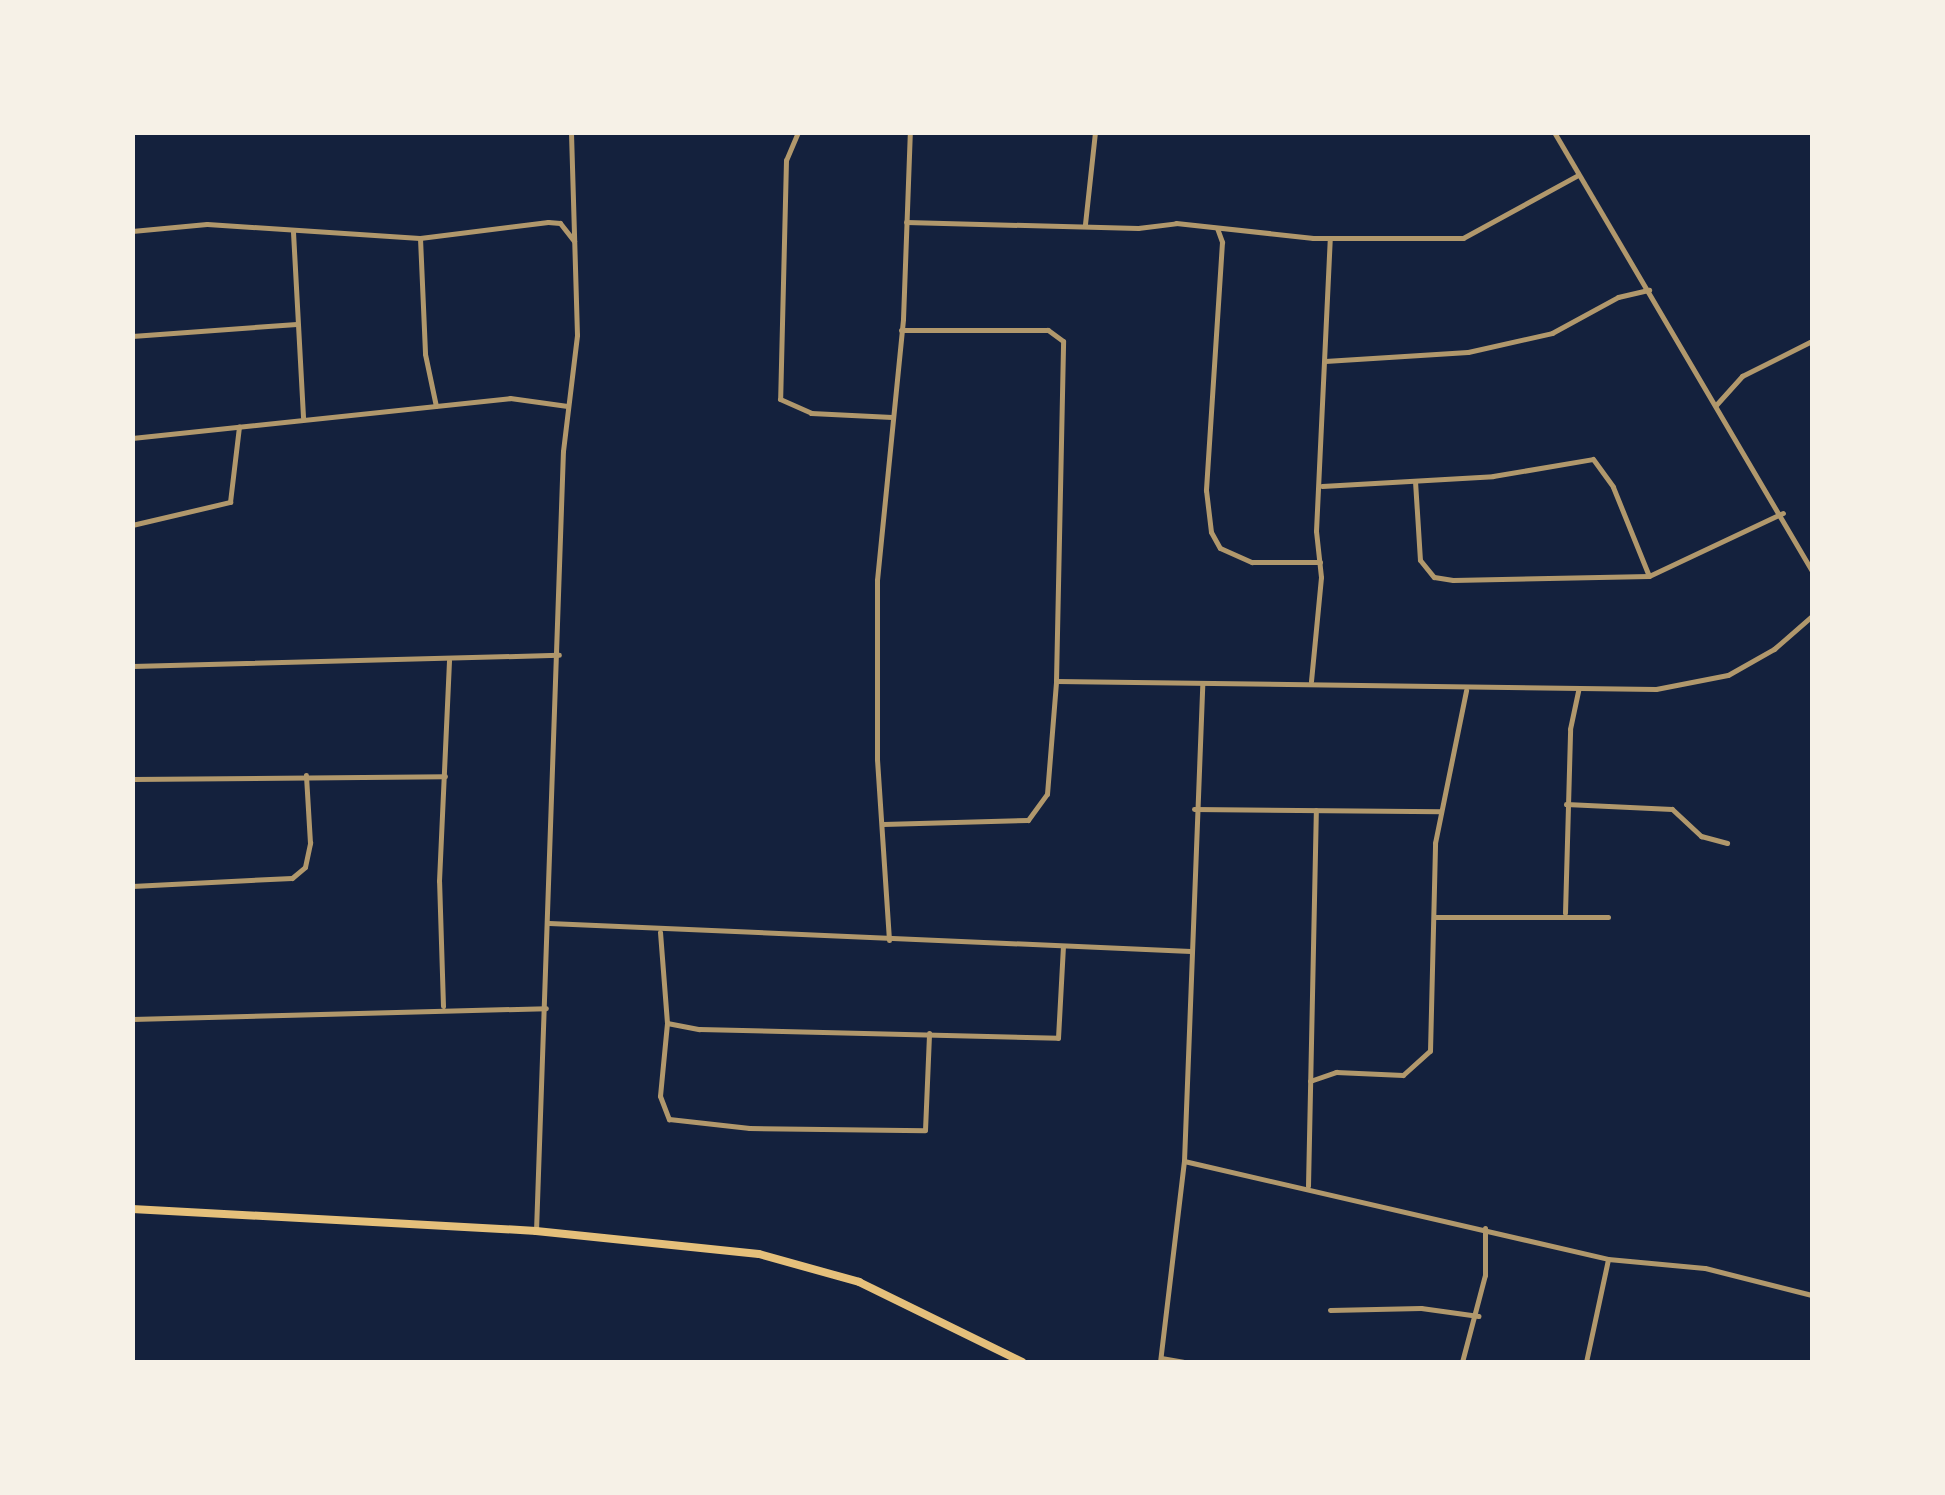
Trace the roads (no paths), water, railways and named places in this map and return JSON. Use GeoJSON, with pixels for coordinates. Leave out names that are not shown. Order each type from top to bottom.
{"type":"FeatureCollection","features":[{"type":"Feature","properties":{"kind":"main road"},"geometry":{"type":"LineString","coordinates":[[132,1209],[694,1243],[808,1264],[903,1300],[1022,1362]]}},
{"type":"Feature","properties":{"kind":"street"},"geometry":{"type":"LineString","coordinates":[[536,1231],[566,406],[577,335],[571,132]]}},
{"type":"Feature","properties":{"kind":"street"},"geometry":{"type":"LineString","coordinates":[[798,132],[786,160],[780,398],[811,414],[892,417]]}},
{"type":"Feature","properties":{"kind":"street"},"geometry":{"type":"LineString","coordinates":[[889,940],[876,631],[901,330],[910,132]]}},
{"type":"Feature","properties":{"kind":"street"},"geometry":{"type":"LineString","coordinates":[[1085,225],[1095,132]]}},
{"type":"Feature","properties":{"kind":"street"},"geometry":{"type":"LineString","coordinates":[[1554,132],[1783,513],[1812,571]]}},
{"type":"Feature","properties":{"kind":"street"},"geometry":{"type":"LineString","coordinates":[[906,222],[1216,228],[1330,238],[1474,236],[1578,174]]}},
{"type":"Feature","properties":{"kind":"street"},"geometry":{"type":"LineString","coordinates":[[132,231],[207,224],[420,238],[548,222],[564,227],[576,244]]}},
{"type":"Feature","properties":{"kind":"street"},"geometry":{"type":"LineString","coordinates":[[1216,228],[1222,255],[1206,490],[1212,532],[1220,548],[1252,562],[1320,562]]}},
{"type":"Feature","properties":{"kind":"street"},"geometry":{"type":"LineString","coordinates":[[293,232],[303,418]]}},
{"type":"Feature","properties":{"kind":"street"},"geometry":{"type":"LineString","coordinates":[[420,238],[424,343],[436,406]]}},
{"type":"Feature","properties":{"kind":"street"},"geometry":{"type":"LineString","coordinates":[[1311,681],[1320,562],[1330,238]]}},
{"type":"Feature","properties":{"kind":"street"},"geometry":{"type":"LineString","coordinates":[[1324,361],[1468,352],[1552,333],[1618,297],[1649,290]]}},
{"type":"Feature","properties":{"kind":"street"},"geometry":{"type":"LineString","coordinates":[[132,336],[297,324]]}},
{"type":"Feature","properties":{"kind":"street"},"geometry":{"type":"LineString","coordinates":[[883,824],[1028,820],[1047,794],[1056,681],[1062,341],[1048,330],[901,330]]}},
{"type":"Feature","properties":{"kind":"street"},"geometry":{"type":"LineString","coordinates":[[1716,405],[1742,376],[1812,341]]}},
{"type":"Feature","properties":{"kind":"street"},"geometry":{"type":"LineString","coordinates":[[132,438],[510,398],[566,406]]}},
{"type":"Feature","properties":{"kind":"street"},"geometry":{"type":"LineString","coordinates":[[132,524],[230,502],[239,426]]}},
{"type":"Feature","properties":{"kind":"street"},"geometry":{"type":"LineString","coordinates":[[1322,486],[1414,481],[1593,459],[1613,488],[1649,576]]}},
{"type":"Feature","properties":{"kind":"street"},"geometry":{"type":"LineString","coordinates":[[1414,481],[1420,560],[1434,576],[1649,576],[1783,513]]}},
{"type":"Feature","properties":{"kind":"street"},"geometry":{"type":"LineString","coordinates":[[1056,681],[1311,681],[1466,690],[1656,689],[1728,676],[1774,649],[1812,616]]}},
{"type":"Feature","properties":{"kind":"street"},"geometry":{"type":"LineString","coordinates":[[132,666],[559,655]]}},
{"type":"Feature","properties":{"kind":"street"},"geometry":{"type":"LineString","coordinates":[[443,1006],[449,659]]}},
{"type":"Feature","properties":{"kind":"street"},"geometry":{"type":"LineString","coordinates":[[1182,1362],[1160,1360],[1184,1162],[1194,808],[1202,683]]}},
{"type":"Feature","properties":{"kind":"street"},"geometry":{"type":"LineString","coordinates":[[1310,1082],[1336,1072],[1403,1075],[1424,1062],[1432,1027],[1441,812],[1466,690]]}},
{"type":"Feature","properties":{"kind":"street"},"geometry":{"type":"LineString","coordinates":[[1564,914],[1566,804],[1578,690]]}},
{"type":"Feature","properties":{"kind":"street"},"geometry":{"type":"LineString","coordinates":[[132,886],[292,878],[305,867],[310,842],[306,775]]}},
{"type":"Feature","properties":{"kind":"street"},"geometry":{"type":"LineString","coordinates":[[132,779],[445,776]]}},
{"type":"Feature","properties":{"kind":"street"},"geometry":{"type":"LineString","coordinates":[[1566,804],[1672,809],[1701,836],[1727,843]]}},
{"type":"Feature","properties":{"kind":"street"},"geometry":{"type":"LineString","coordinates":[[1194,808],[1441,812]]}},
{"type":"Feature","properties":{"kind":"street"},"geometry":{"type":"LineString","coordinates":[[1308,1188],[1316,810]]}},
{"type":"Feature","properties":{"kind":"street"},"geometry":{"type":"LineString","coordinates":[[1435,916],[1608,917]]}},
{"type":"Feature","properties":{"kind":"street"},"geometry":{"type":"LineString","coordinates":[[549,924],[660,932],[1190,952]]}},
{"type":"Feature","properties":{"kind":"street"},"geometry":{"type":"LineString","coordinates":[[660,932],[668,1023],[659,1077],[669,1119],[783,1130],[925,1130],[928,1033]]}},
{"type":"Feature","properties":{"kind":"street"},"geometry":{"type":"LineString","coordinates":[[668,1023],[699,1030],[1058,1038],[1063,946]]}},
{"type":"Feature","properties":{"kind":"street"},"geometry":{"type":"LineString","coordinates":[[132,1019],[443,1006],[546,1008]]}},
{"type":"Feature","properties":{"kind":"street"},"geometry":{"type":"LineString","coordinates":[[1184,1162],[1608,1259],[1706,1268],[1812,1295]]}},
{"type":"Feature","properties":{"kind":"street"},"geometry":{"type":"LineString","coordinates":[[1462,1362],[1478,1316],[1485,1228]]}},
{"type":"Feature","properties":{"kind":"street"},"geometry":{"type":"LineString","coordinates":[[1586,1362],[1608,1259]]}},
{"type":"Feature","properties":{"kind":"street"},"geometry":{"type":"LineString","coordinates":[[1330,1310],[1421,1308],[1478,1316]]}}]}
